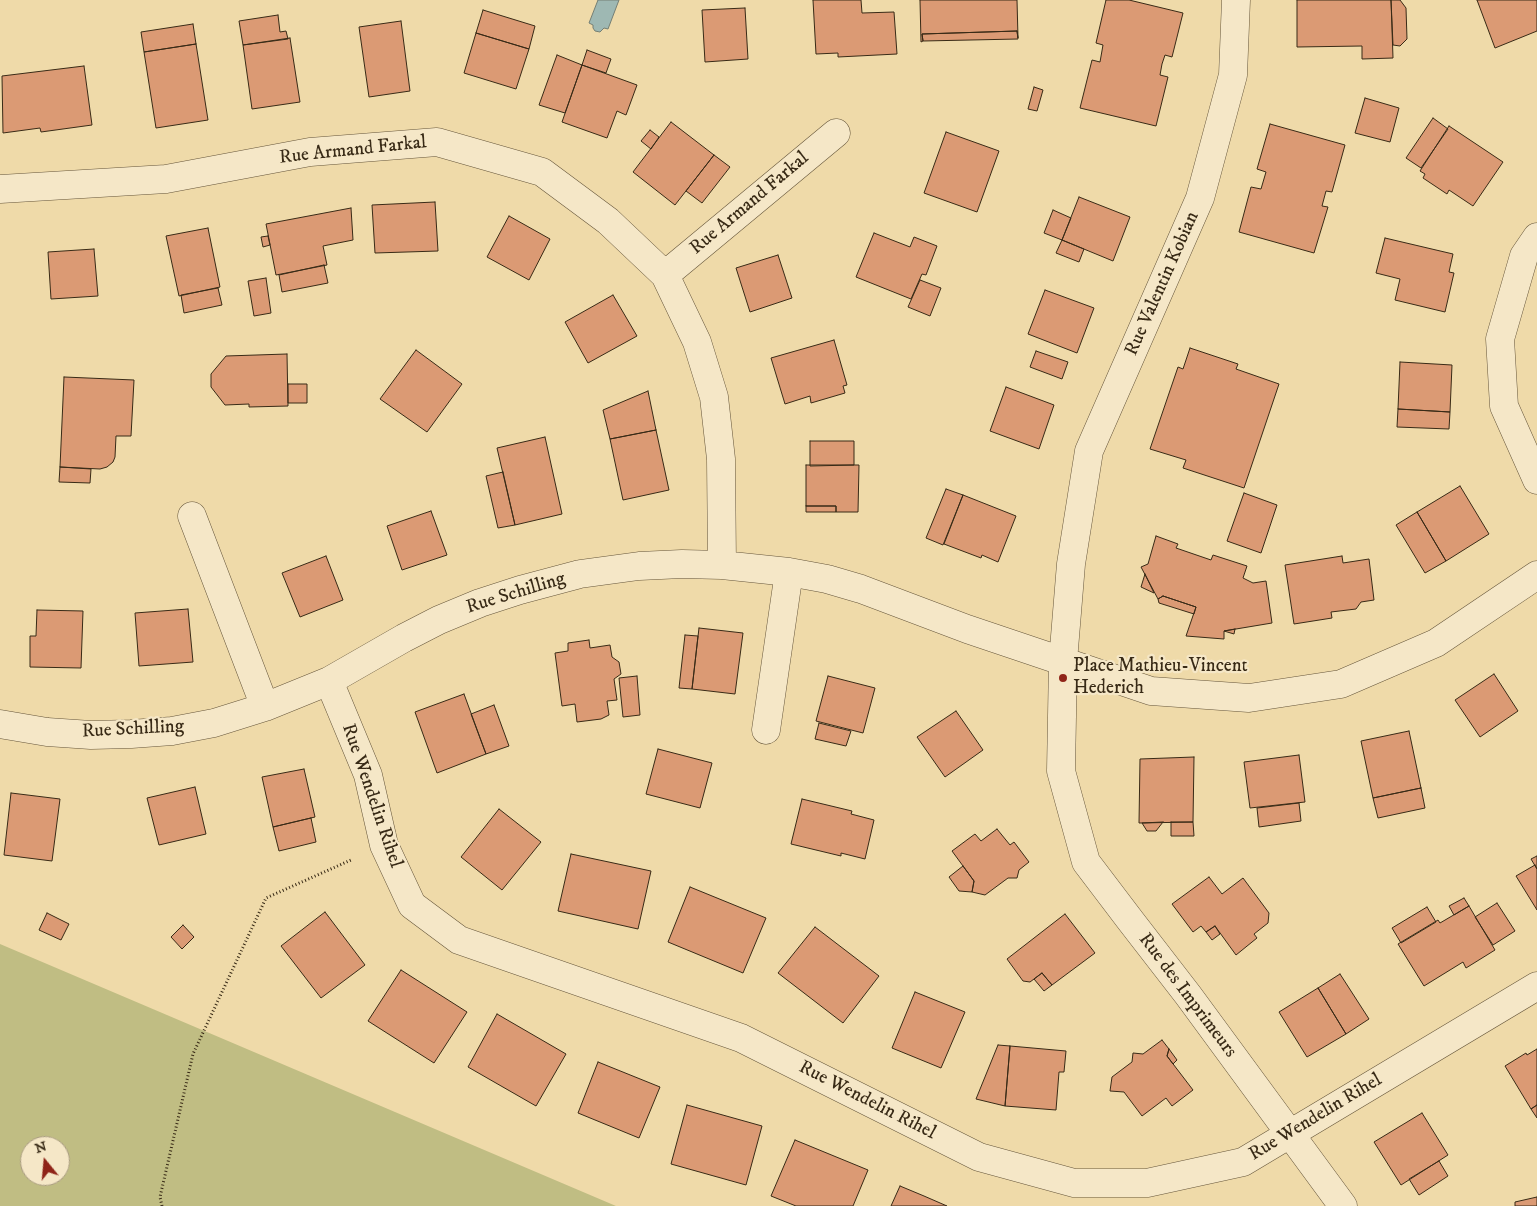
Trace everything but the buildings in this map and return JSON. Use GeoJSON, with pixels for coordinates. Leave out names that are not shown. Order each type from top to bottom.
{"type":"FeatureCollection","features":[{"type":"Feature","properties":{"kind":"street","name":"Rue Valentin Kobian"},"geometry":{"type":"LineString","coordinates":[[1063,661],[1070,564],[1089,451],[1200,198],[1233,75],[1236,0]]}},
{"type":"Feature","properties":{"kind":"street","name":"Rue Armand Farkal"},"geometry":{"type":"LineString","coordinates":[[665,275],[836,133]]}},
{"type":"Feature","properties":{"kind":"street","name":"Rue Armand Farkal"},"geometry":{"type":"LineString","coordinates":[[0,189],[166,179],[310,152],[437,142],[542,172],[608,221],[665,275],[697,342],[714,397],[721,459],[722,565]]}},
{"type":"Feature","properties":{"kind":"street"},"geometry":{"type":"LineString","coordinates":[[1537,237],[1524,256],[1500,339],[1504,406],[1537,480]]}},
{"type":"Feature","properties":{"kind":"street"},"geometry":{"type":"LineString","coordinates":[[192,516],[265,707]]}},
{"type":"Feature","properties":{"kind":"street","name":"Rue Schilling"},"geometry":{"type":"LineString","coordinates":[[0,724],[47,732],[91,735],[172,731],[214,723],[265,707],[329,681],[404,638],[439,620],[480,603],[580,574],[639,566],[722,565],[789,572],[827,579],[861,589],[967,629],[1151,692],[1249,698],[1340,684],[1436,643],[1537,576]]}},
{"type":"Feature","properties":{"kind":"street"},"geometry":{"type":"LineString","coordinates":[[766,730],[789,572]]}},
{"type":"Feature","properties":{"kind":"street","name":"Rue des Imprimeurs"},"geometry":{"type":"LineString","coordinates":[[1063,661],[1061,771],[1086,862],[1188,995],[1343,1206]]}},
{"type":"Feature","properties":{"kind":"street","name":"Rue Wendelin Rihel"},"geometry":{"type":"LineString","coordinates":[[329,681],[368,775],[384,845],[412,905],[459,940],[740,1038],[979,1157],[1074,1183],[1147,1183],[1243,1162],[1537,986]]}},
{"type":"Feature","properties":{"kind":"path"},"geometry":{"type":"LineString","coordinates":[[162,1206],[160,1197],[193,1054],[266,898],[384,845]]}},
{"type":"Feature","properties":{"kind":"shaded area"},"geometry":{"type":"Polygon","coordinates":[[[0,944],[616,1206],[0,1206],[0,944]]]}},
{"type":"Feature","properties":{"kind":"water"},"geometry":{"type":"Polygon","coordinates":[[[598,0],[619,0],[608,29],[604,28],[600,32],[595,31],[593,25],[589,23],[598,0]]]}},
{"type":"Feature","properties":{"kind":"place","name":"Place Mathieu-Vincent Hederich"},"geometry":{"type":"Point","coordinates":[1063,678]}}]}
